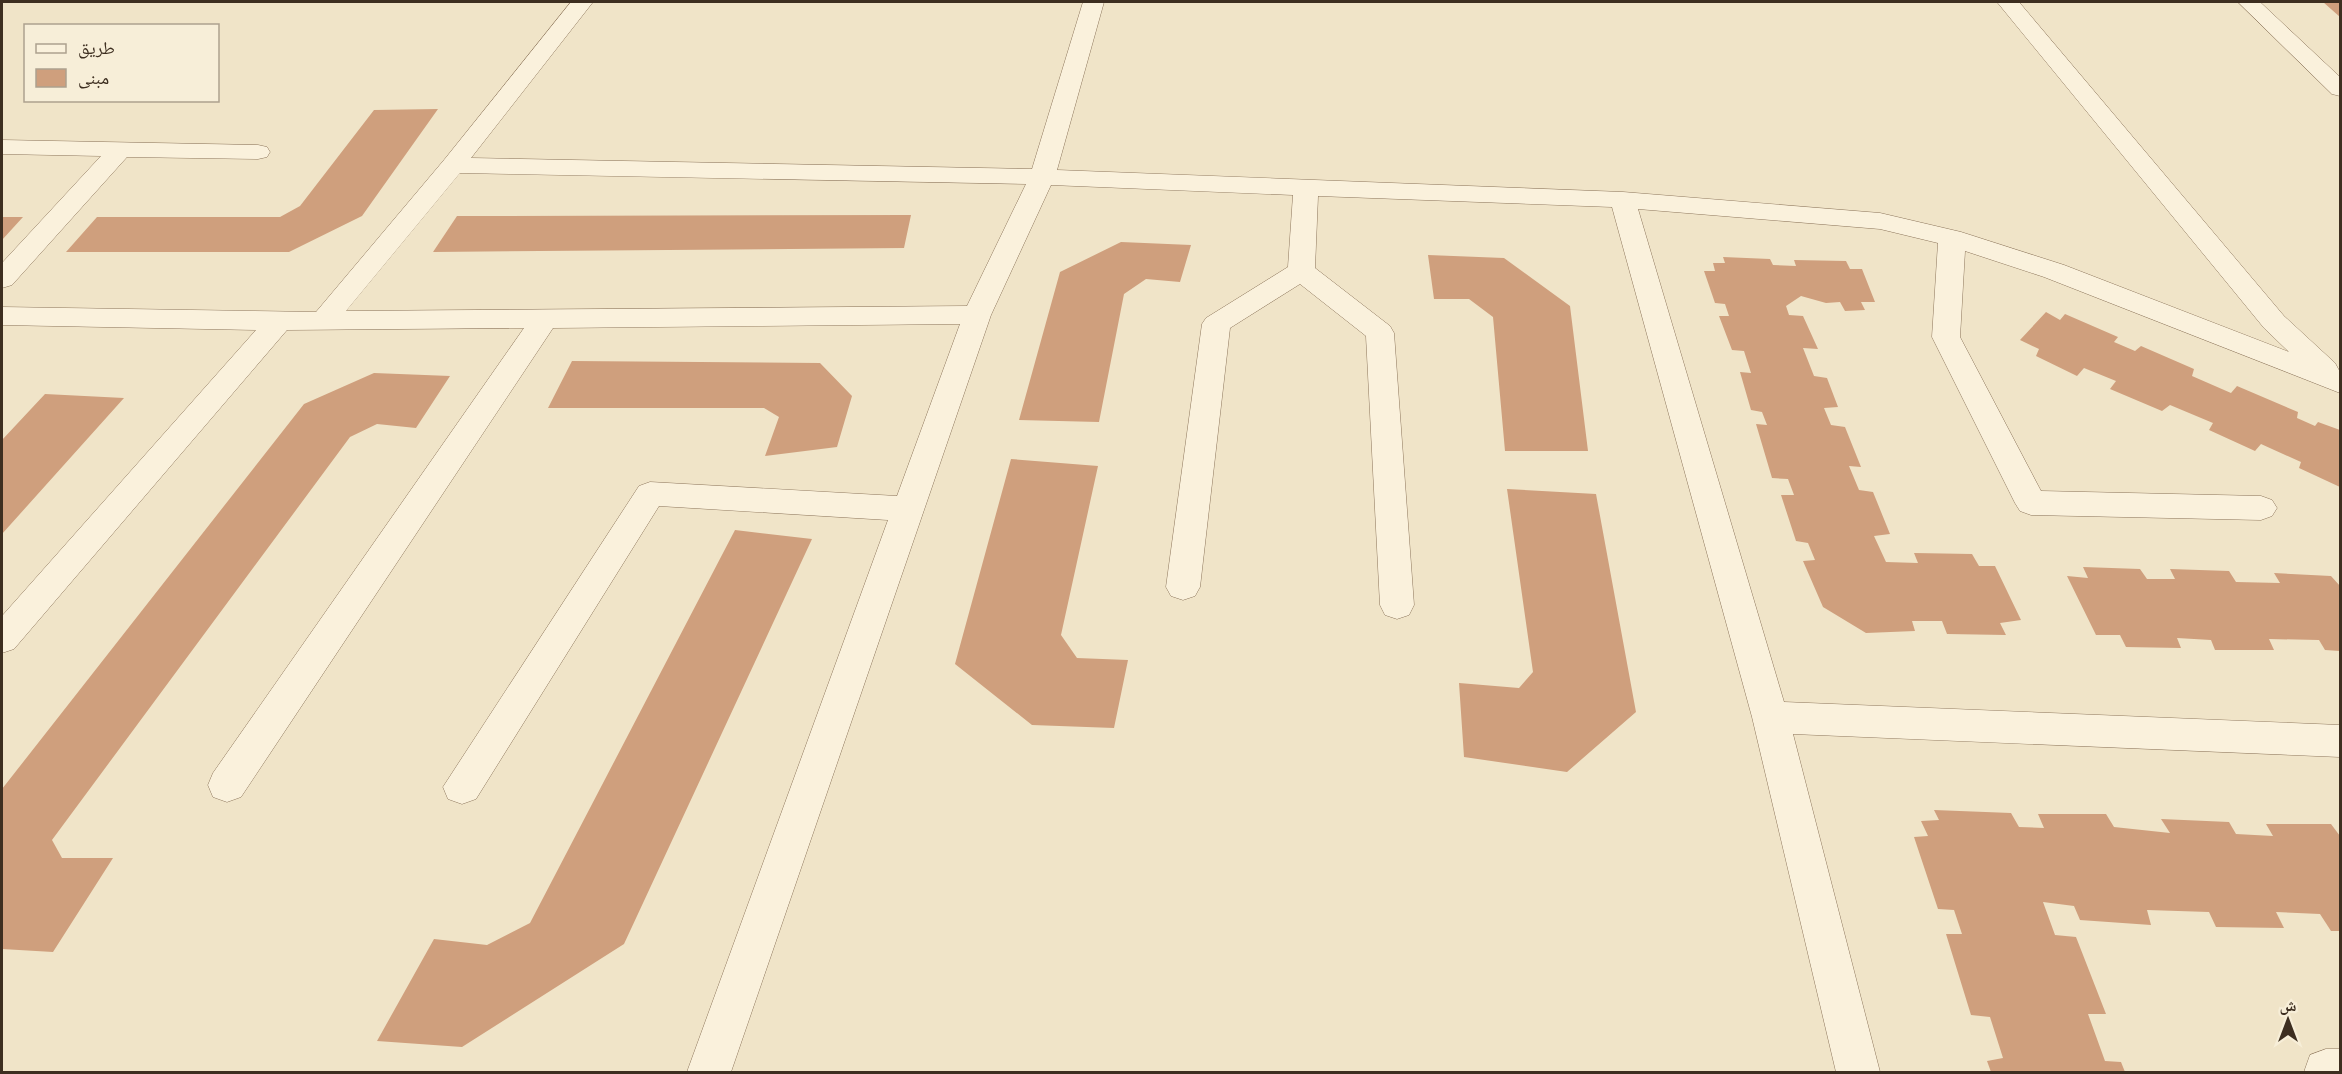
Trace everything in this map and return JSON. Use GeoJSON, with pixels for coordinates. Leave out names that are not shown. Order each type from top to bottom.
{"type":"FeatureCollection","features":[{"type":"Feature","properties":{"kind":"street"},"geometry":{"type":"LineString","coordinates":[[323,321],[453,165],[582,2]]}},
{"type":"Feature","properties":{"kind":"street"},"geometry":{"type":"LineString","coordinates":[[709,1072],[976,315],[1042,177],[1094,2]]}},
{"type":"Feature","properties":{"kind":"street"},"geometry":{"type":"LineString","coordinates":[[2008,2],[2274,322],[2339,382]]}},
{"type":"Feature","properties":{"kind":"street"},"geometry":{"type":"LineString","coordinates":[[2248,2],[2340,89]]}},
{"type":"Feature","properties":{"kind":"street"},"geometry":{"type":"LineString","coordinates":[[2,147],[258,152]]}},
{"type":"Feature","properties":{"kind":"street"},"geometry":{"type":"LineString","coordinates":[[2,279],[120,150]]}},
{"type":"Feature","properties":{"kind":"street"},"geometry":{"type":"LineString","coordinates":[[453,165],[1042,177],[1623,200],[1880,221],[1952,238],[2054,271],[2339,382]]}},
{"type":"Feature","properties":{"kind":"street"},"geometry":{"type":"LineString","coordinates":[[1301,271],[1306,189]]}},
{"type":"Feature","properties":{"kind":"street"},"geometry":{"type":"LineString","coordinates":[[1623,200],[1770,717],[1858,1072]]}},
{"type":"Feature","properties":{"kind":"street"},"geometry":{"type":"LineString","coordinates":[[1952,238],[1946,337],[2031,504],[2261,508]]}},
{"type":"Feature","properties":{"kind":"street"},"geometry":{"type":"LineString","coordinates":[[1184,587],[1216,324],[1301,271]]}},
{"type":"Feature","properties":{"kind":"street"},"geometry":{"type":"LineString","coordinates":[[1301,271],[1380,333],[1397,605]]}},
{"type":"Feature","properties":{"kind":"street"},"geometry":{"type":"LineString","coordinates":[[2,316],[323,321],[976,315]]}},
{"type":"Feature","properties":{"kind":"street"},"geometry":{"type":"LineString","coordinates":[[227,784],[545,319]]}},
{"type":"Feature","properties":{"kind":"street"},"geometry":{"type":"LineString","coordinates":[[2,639],[279,321]]}},
{"type":"Feature","properties":{"kind":"street"},"geometry":{"type":"LineString","coordinates":[[462,786],[650,494],[908,509]]}},
{"type":"Feature","properties":{"kind":"street"},"geometry":{"type":"LineString","coordinates":[[1770,717],[2340,741]]}},
{"type":"Feature","properties":{"kind":"building"},"geometry":{"type":"Polygon","coordinates":[[[2323,2],[2340,2],[2340,17],[2323,2]]]}},
{"type":"Feature","properties":{"kind":"building"},"geometry":{"type":"Polygon","coordinates":[[[438,109],[362,216],[289,252],[66,252],[97,217],[280,217],[300,206],[374,110],[438,109]]]}},
{"type":"Feature","properties":{"kind":"building"},"geometry":{"type":"Polygon","coordinates":[[[911,215],[904,248],[433,252],[457,216],[911,215]]]}},
{"type":"Feature","properties":{"kind":"building"},"geometry":{"type":"Polygon","coordinates":[[[2,217],[23,217],[2,240],[2,217]]]}},
{"type":"Feature","properties":{"kind":"building"},"geometry":{"type":"Polygon","coordinates":[[[1121,242],[1191,245],[1180,282],[1146,279],[1124,294],[1099,422],[1019,420],[1060,272],[1121,242]]]}},
{"type":"Feature","properties":{"kind":"building"},"geometry":{"type":"Polygon","coordinates":[[[1428,255],[1504,258],[1570,306],[1588,451],[1505,451],[1493,317],[1469,299],[1434,299],[1428,255]]]}},
{"type":"Feature","properties":{"kind":"building"},"geometry":{"type":"Polygon","coordinates":[[[1723,257],[1770,259],[1773,265],[1796,266],[1794,260],[1846,261],[1850,269],[1862,269],[1875,302],[1861,302],[1865,310],[1845,311],[1840,302],[1826,303],[1801,296],[1786,306],[1789,315],[1803,316],[1818,349],[1803,348],[1814,376],[1827,378],[1838,407],[1824,408],[1831,425],[1845,427],[1861,467],[1849,466],[1859,490],[1873,492],[1890,534],[1874,536],[1886,562],[1918,563],[1914,553],[1972,554],[1979,566],[1995,566],[2021,620],[2000,623],[2006,635],[1947,634],[1942,621],[1912,621],[1915,631],[1866,633],[1823,607],[1803,561],[1815,560],[1808,543],[1796,541],[1781,495],[1794,495],[1788,479],[1772,478],[1756,424],[1767,425],[1762,412],[1751,410],[1740,372],[1751,373],[1744,351],[1732,350],[1719,316],[1729,316],[1725,304],[1715,303],[1704,271],[1715,271],[1713,263],[1725,263],[1723,257]]]}},
{"type":"Feature","properties":{"kind":"building"},"geometry":{"type":"Polygon","coordinates":[[[2046,312],[2060,320],[2065,314],[2118,337],[2114,342],[2135,351],[2141,346],[2194,369],[2192,376],[2231,393],[2237,386],[2298,412],[2297,418],[2315,426],[2318,422],[2340,430],[2340,487],[2299,468],[2301,462],[2261,444],[2255,451],[2209,430],[2213,423],[2170,405],[2162,411],[2110,389],[2116,381],[2084,368],[2077,376],[2036,356],[2039,349],[2020,340],[2046,312]]]}},
{"type":"Feature","properties":{"kind":"building"},"geometry":{"type":"Polygon","coordinates":[[[572,361],[820,363],[852,396],[837,447],[765,456],[779,417],[764,408],[548,408],[572,361]]]}},
{"type":"Feature","properties":{"kind":"building"},"geometry":{"type":"Polygon","coordinates":[[[374,373],[450,376],[416,428],[377,424],[350,437],[52,840],[62,858],[113,858],[53,952],[2,949],[2,789],[304,404],[374,373]]]}},
{"type":"Feature","properties":{"kind":"building"},"geometry":{"type":"Polygon","coordinates":[[[45,394],[124,398],[2,534],[2,440],[45,394]]]}},
{"type":"Feature","properties":{"kind":"building"},"geometry":{"type":"Polygon","coordinates":[[[1011,459],[1098,466],[1061,635],[1077,658],[1128,660],[1114,728],[1032,725],[955,664],[1011,459]]]}},
{"type":"Feature","properties":{"kind":"building"},"geometry":{"type":"Polygon","coordinates":[[[1507,489],[1596,494],[1636,712],[1567,772],[1464,757],[1459,683],[1519,688],[1533,672],[1507,489]]]}},
{"type":"Feature","properties":{"kind":"building"},"geometry":{"type":"Polygon","coordinates":[[[735,530],[812,539],[624,944],[462,1047],[377,1041],[434,939],[487,945],[530,923],[735,530]]]}},
{"type":"Feature","properties":{"kind":"building"},"geometry":{"type":"Polygon","coordinates":[[[2083,567],[2140,569],[2147,579],[2175,579],[2170,569],[2229,571],[2236,582],[2280,583],[2274,573],[2331,576],[2340,586],[2340,651],[2325,650],[2319,640],[2269,639],[2274,650],[2215,650],[2211,640],[2177,638],[2181,648],[2126,647],[2120,635],[2096,635],[2067,576],[2088,578],[2083,567]]]}},
{"type":"Feature","properties":{"kind":"building"},"geometry":{"type":"Polygon","coordinates":[[[1934,810],[2011,813],[2019,827],[2044,828],[2038,814],[2106,814],[2114,827],[2170,833],[2161,819],[2229,822],[2236,834],[2273,836],[2266,824],[2331,824],[2340,836],[2340,931],[2331,931],[2320,914],[2276,912],[2284,928],[2216,927],[2209,912],[2147,910],[2151,925],[2080,920],[2074,906],[2043,902],[2055,935],[2076,937],[2106,1014],[2088,1014],[2105,1061],[2121,1062],[2125,1072],[1991,1072],[1987,1061],[2003,1058],[1990,1017],[1971,1015],[1946,934],[1962,934],[1954,910],[1938,909],[1914,837],[1928,836],[1921,821],[1939,820],[1934,810]]]}}]}
